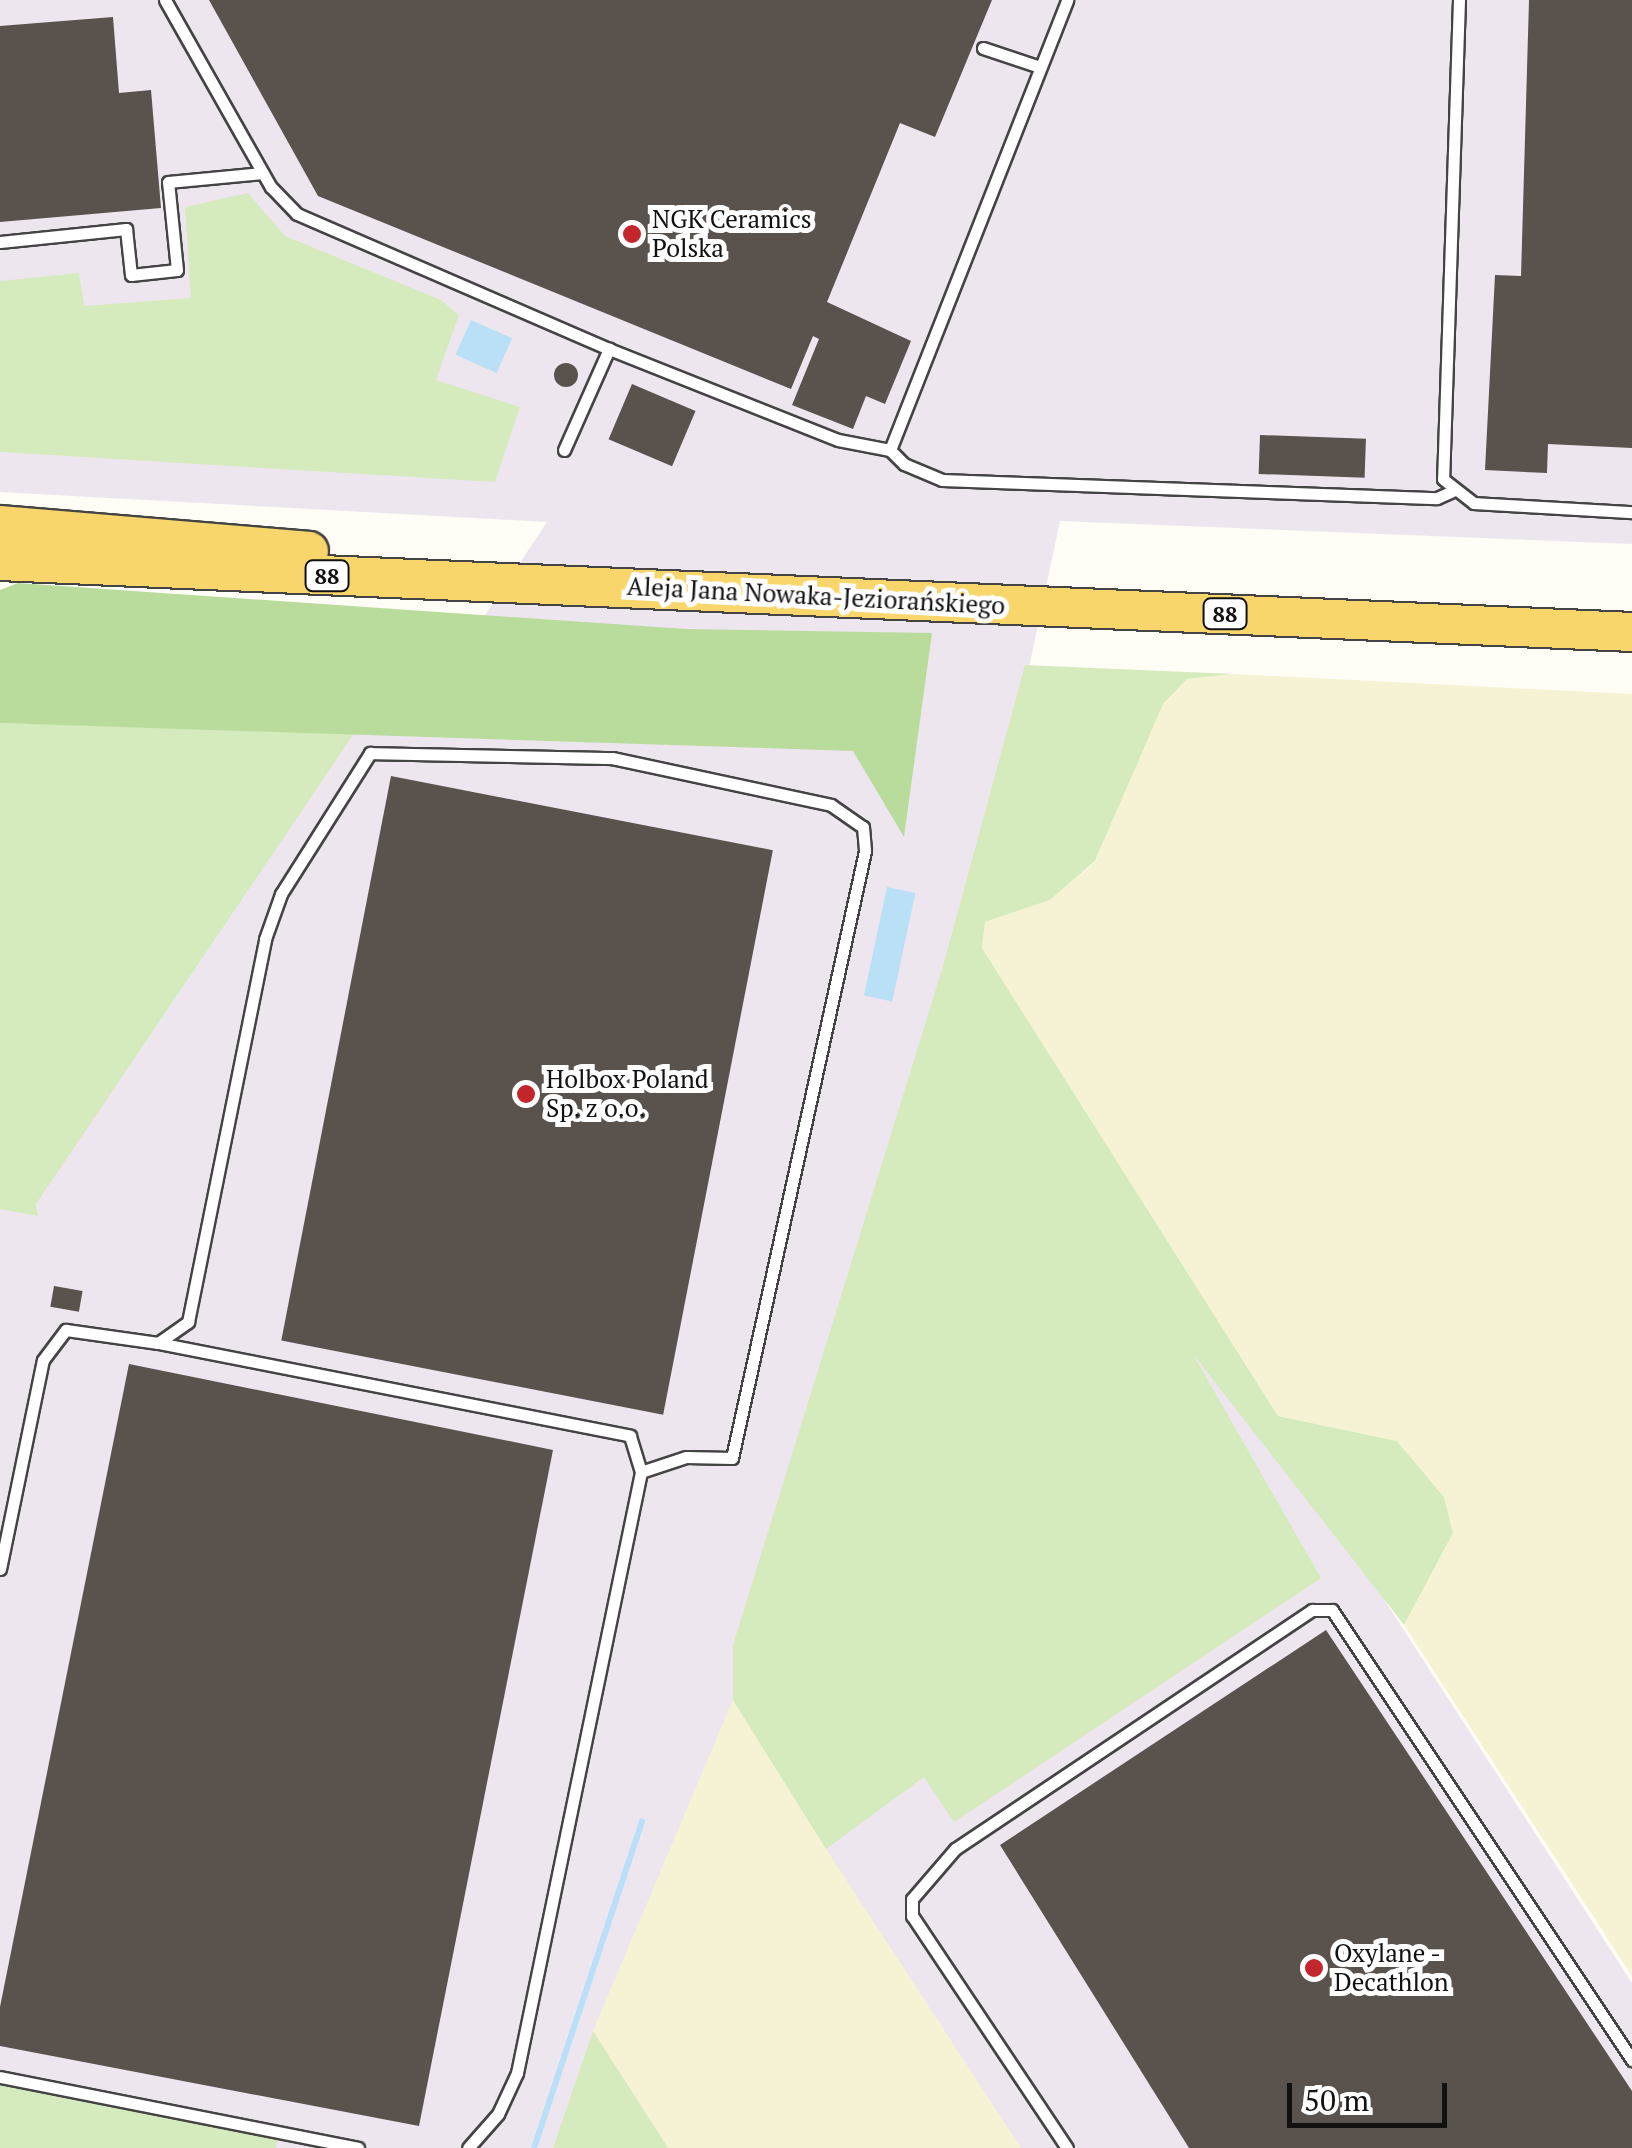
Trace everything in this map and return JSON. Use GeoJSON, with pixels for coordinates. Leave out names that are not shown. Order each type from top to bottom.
{"type":"FeatureCollection","features":[{"type":"Feature","properties":{"kind":"main road"},"geometry":{"type":"LineString","coordinates":[[0,525],[356,556],[544,584]]}},
{"type":"Feature","properties":{"kind":"main road","name":"Aleja Jana Nowaka-Jeziorańskiego"},"geometry":{"type":"LineString","coordinates":[[0,562],[1632,632]]}},
{"type":"Feature","properties":{"kind":"lane"},"geometry":{"type":"LineString","coordinates":[[165,0],[263,173],[296,214],[608,349],[838,440],[890,450],[904,464],[942,480],[1437,498],[1453,491]]}},
{"type":"Feature","properties":{"kind":"lane"},"geometry":{"type":"LineString","coordinates":[[890,450],[1066,0]]}},
{"type":"Feature","properties":{"kind":"lane"},"geometry":{"type":"LineString","coordinates":[[1459,0],[1440,465],[1453,491],[1474,503],[1632,512]]}},
{"type":"Feature","properties":{"kind":"lane"},"geometry":{"type":"LineString","coordinates":[[983,48],[1040,68]]}},
{"type":"Feature","properties":{"kind":"lane"},"geometry":{"type":"LineString","coordinates":[[0,242],[126,229],[130,275],[177,270],[168,182],[263,173]]}},
{"type":"Feature","properties":{"kind":"lane"},"geometry":{"type":"LineString","coordinates":[[564,450],[608,349]]}},
{"type":"Feature","properties":{"kind":"lane"},"geometry":{"type":"LineString","coordinates":[[158,1343],[188,1322],[270,924],[281,894],[370,754],[612,758],[830,806],[862,827],[865,851],[732,1458],[686,1457],[642,1472]]}},
{"type":"Feature","properties":{"kind":"lane"},"geometry":{"type":"LineString","coordinates":[[0,1569],[43,1360],[66,1330],[158,1343],[630,1436],[642,1472],[517,2073],[498,2114],[468,2148]]}},
{"type":"Feature","properties":{"kind":"lane"},"geometry":{"type":"LineString","coordinates":[[1067,2148],[912,1916],[912,1899],[956,1848],[1312,1610],[1332,1610],[1632,2060]]}},
{"type":"Feature","properties":{"kind":"lane"},"geometry":{"type":"LineString","coordinates":[[0,2077],[358,2148]]}},
{"type":"Feature","properties":{"kind":"shaded area"},"geometry":{"type":"Polygon","coordinates":[[[0,0],[1632,0],[1632,544],[1060,521],[968,956],[1632,1983],[1632,2148],[0,2148],[0,1188],[355,732],[485,615],[547,522],[0,492],[0,0]]]}},
{"type":"Feature","properties":{"kind":"shaded area"},"geometry":{"type":"Polygon","coordinates":[[[1233,674],[1632,694],[1632,1976],[1404,1625],[1453,1533],[1444,1497],[1397,1441],[1278,1416],[982,948],[985,922],[1050,900],[1095,862],[1162,704],[1187,679],[1233,674]]]}},
{"type":"Feature","properties":{"kind":"shaded area"},"geometry":{"type":"Polygon","coordinates":[[[733,1700],[1021,2148],[668,2148],[593,2031],[733,1700]]]}},
{"type":"Feature","properties":{"kind":"green space"},"geometry":{"type":"Polygon","coordinates":[[[248,193],[285,236],[441,300],[459,315],[436,380],[520,407],[495,482],[0,452],[0,281],[79,273],[84,306],[191,298],[185,207],[248,193]]]}},
{"type":"Feature","properties":{"kind":"green space"},"geometry":{"type":"Polygon","coordinates":[[[18,583],[686,629],[932,633],[904,837],[853,751],[0,723],[0,590],[18,583]]]}},
{"type":"Feature","properties":{"kind":"green space"},"geometry":{"type":"Polygon","coordinates":[[[1025,665],[1233,674],[1187,679],[1163,704],[1095,861],[1050,900],[985,922],[982,948],[1278,1416],[1397,1441],[1444,1497],[1453,1533],[1404,1625],[1193,1354],[1321,1578],[954,1822],[924,1777],[826,1849],[733,1700],[733,1645],[943,966],[1025,665]]]}},
{"type":"Feature","properties":{"kind":"green space"},"geometry":{"type":"Polygon","coordinates":[[[0,723],[355,732],[36,1204],[38,1216],[0,1209],[0,723]]]}},
{"type":"Feature","properties":{"kind":"green space"},"geometry":{"type":"Polygon","coordinates":[[[593,2031],[668,2148],[553,2148],[593,2031]]]}},
{"type":"Feature","properties":{"kind":"green space"},"geometry":{"type":"Polygon","coordinates":[[[0,2083],[278,2137],[276,2148],[0,2148],[0,2083]]]}},
{"type":"Feature","properties":{"kind":"water"},"geometry":{"type":"Polygon","coordinates":[[[471,320],[512,338],[497,373],[456,355],[471,320]]]}},
{"type":"Feature","properties":{"kind":"water"},"geometry":{"type":"Polygon","coordinates":[[[887,887],[915,893],[892,1002],[864,996],[887,887]]]}},
{"type":"Feature","properties":{"kind":"building","name":"NGK Ceramics Polska"},"geometry":{"type":"Polygon","coordinates":[[[209,0],[992,0],[935,137],[900,123],[827,302],[911,341],[885,404],[866,396],[853,429],[792,405],[819,339],[813,336],[791,389],[318,196],[209,0]]]}},
{"type":"Feature","properties":{"kind":"building"},"geometry":{"type":"Polygon","coordinates":[[[1529,0],[1632,0],[1632,448],[1548,444],[1547,473],[1485,470],[1495,275],[1521,276],[1529,0]]]}},
{"type":"Feature","properties":{"kind":"building"},"geometry":{"type":"Polygon","coordinates":[[[113,17],[119,93],[151,90],[161,208],[0,222],[0,26],[113,17]]]}},
{"type":"Feature","properties":{"kind":"building"},"geometry":{"type":"Polygon","coordinates":[[[566,363],[575,366],[575,384],[566,387],[557,384],[554,375],[557,366],[566,363]]]}},
{"type":"Feature","properties":{"kind":"building"},"geometry":{"type":"Polygon","coordinates":[[[632,384],[696,411],[672,466],[609,439],[632,384]]]}},
{"type":"Feature","properties":{"kind":"building"},"geometry":{"type":"Polygon","coordinates":[[[1260,435],[1366,439],[1365,478],[1259,474],[1260,435]]]}},
{"type":"Feature","properties":{"kind":"building","name":"Holbox Poland Sp. z o.o."},"geometry":{"type":"Polygon","coordinates":[[[391,776],[773,850],[663,1415],[281,1340],[391,776]]]}},
{"type":"Feature","properties":{"kind":"building"},"geometry":{"type":"Polygon","coordinates":[[[54,1286],[83,1291],[79,1312],[50,1307],[54,1286]]]}},
{"type":"Feature","properties":{"kind":"building"},"geometry":{"type":"Polygon","coordinates":[[[129,1364],[553,1450],[419,2126],[0,2046],[0,2007],[129,1364]]]}},
{"type":"Feature","properties":{"kind":"building","name":"Oxylane - Decathlon"},"geometry":{"type":"Polygon","coordinates":[[[1326,1630],[1632,2091],[1632,2148],[1189,2148],[1000,1845],[1326,1630]]]}},
{"type":"Feature","properties":{"kind":"waterway"},"geometry":{"type":"LineString","coordinates":[[534,2148],[642,1821]]}},
{"type":"Feature","properties":{"kind":"place","name":"NGK Ceramics Polska"},"geometry":{"type":"Point","coordinates":[632,234]}},
{"type":"Feature","properties":{"kind":"place","name":"Holbox Poland Sp. z o.o."},"geometry":{"type":"Point","coordinates":[526,1094]}},
{"type":"Feature","properties":{"kind":"place","name":"Oxylane - Decathlon"},"geometry":{"type":"Point","coordinates":[1314,1968]}}]}
